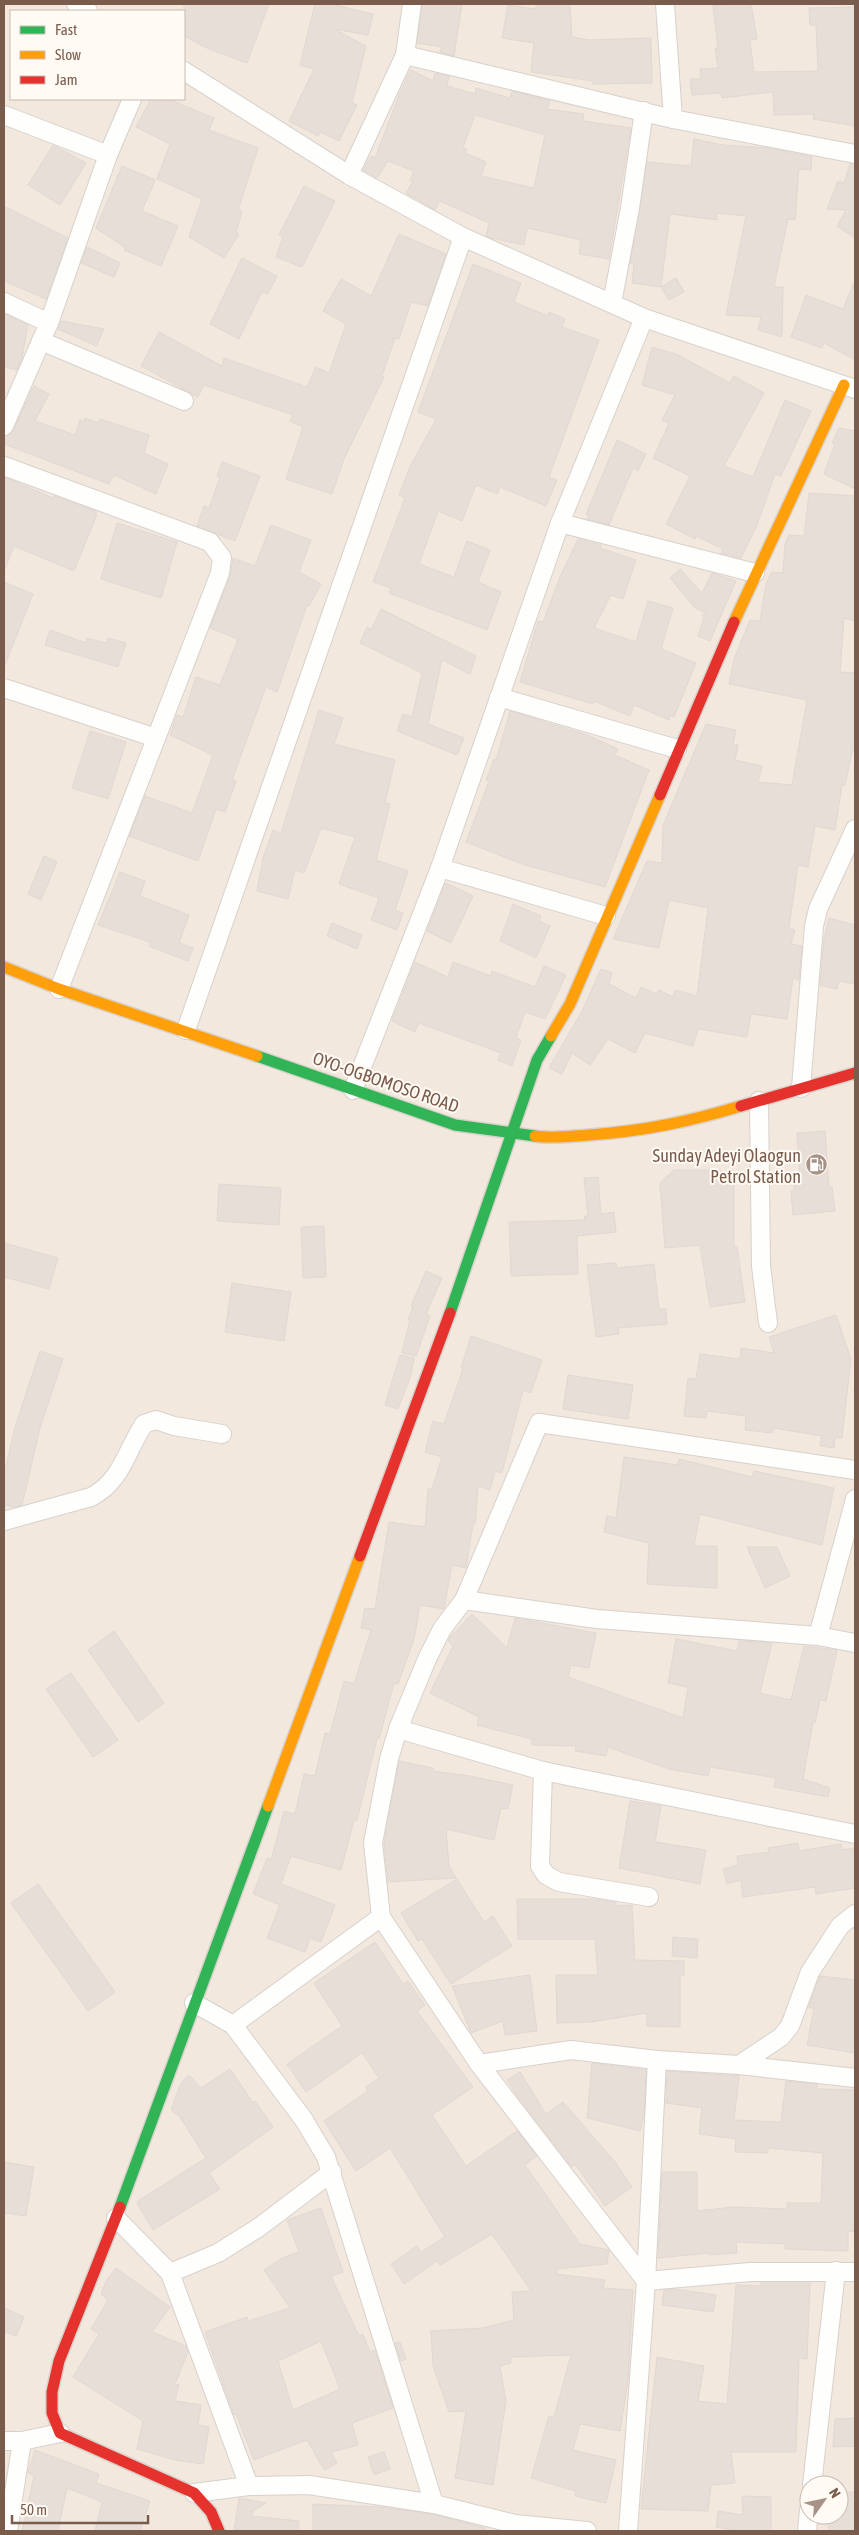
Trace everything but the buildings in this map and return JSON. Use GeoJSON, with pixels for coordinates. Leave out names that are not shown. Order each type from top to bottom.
{"type":"FeatureCollection","features":[{"type":"Feature","properties":{"kind":"main road"},"geometry":{"type":"LineString","coordinates":[[218,2531],[210,2512],[194,2493],[60,2433],[52,2413],[52,2392],[59,2361],[116,2218],[328,1645],[384,1487],[465,1273],[537,1060],[570,1004],[677,749],[755,573],[849,387]]}},
{"type":"Feature","properties":{"kind":"main road","name":"OYO-OGBOMOSO ROAD"},"geometry":{"type":"LineString","coordinates":[[4,968],[59,989],[186,1030],[454,1125],[549,1138],[628,1132],[684,1123],[855,1072]]}},
{"type":"Feature","properties":{"kind":"street"},"geometry":{"type":"LineString","coordinates":[[348,176],[405,55],[412,4]]}},
{"type":"Feature","properties":{"kind":"street"},"geometry":{"type":"LineString","coordinates":[[665,4],[674,119]]}},
{"type":"Feature","properties":{"kind":"street"},"geometry":{"type":"LineString","coordinates":[[405,55],[674,119],[855,154]]}},
{"type":"Feature","properties":{"kind":"street"},"geometry":{"type":"LineString","coordinates":[[185,72],[348,176],[464,236],[644,318],[849,387]]}},
{"type":"Feature","properties":{"kind":"street"},"geometry":{"type":"LineString","coordinates":[[4,426],[49,323],[108,155],[132,100]]}},
{"type":"Feature","properties":{"kind":"street"},"geometry":{"type":"LineString","coordinates":[[612,303],[630,208],[644,111]]}},
{"type":"Feature","properties":{"kind":"street"},"geometry":{"type":"LineString","coordinates":[[4,115],[108,155]]}},
{"type":"Feature","properties":{"kind":"street"},"geometry":{"type":"LineString","coordinates":[[186,1030],[464,236]]}},
{"type":"Feature","properties":{"kind":"street"},"geometry":{"type":"LineString","coordinates":[[4,302],[49,323]]}},
{"type":"Feature","properties":{"kind":"street"},"geometry":{"type":"LineString","coordinates":[[354,1090],[440,868],[560,523],[644,318]]}},
{"type":"Feature","properties":{"kind":"street"},"geometry":{"type":"LineString","coordinates":[[41,341],[184,401]]}},
{"type":"Feature","properties":{"kind":"street"},"geometry":{"type":"LineString","coordinates":[[4,466],[210,542],[222,558],[220,572],[59,989]]}},
{"type":"Feature","properties":{"kind":"street"},"geometry":{"type":"LineString","coordinates":[[560,523],[755,573]]}},
{"type":"Feature","properties":{"kind":"street"},"geometry":{"type":"LineString","coordinates":[[4,688],[156,738]]}},
{"type":"Feature","properties":{"kind":"street"},"geometry":{"type":"LineString","coordinates":[[499,698],[677,749]]}},
{"type":"Feature","properties":{"kind":"street"},"geometry":{"type":"LineString","coordinates":[[801,1088],[814,926],[818,910],[855,829]]}},
{"type":"Feature","properties":{"kind":"street"},"geometry":{"type":"LineString","coordinates":[[440,868],[606,916]]}},
{"type":"Feature","properties":{"kind":"street"},"geometry":{"type":"LineString","coordinates":[[759,1101],[761,1266],[768,1323]]}},
{"type":"Feature","properties":{"kind":"street"},"geometry":{"type":"LineString","coordinates":[[4,1521],[91,1497],[103,1491],[117,1476],[144,1424],[156,1420],[174,1426],[222,1434]]}},
{"type":"Feature","properties":{"kind":"street"},"geometry":{"type":"LineString","coordinates":[[646,2281],[479,2064],[381,1917],[373,1842],[389,1759],[398,1729],[442,1629],[464,1600],[540,1423],[855,1470]]}},
{"type":"Feature","properties":{"kind":"street"},"geometry":{"type":"LineString","coordinates":[[818,1636],[855,1499]]}},
{"type":"Feature","properties":{"kind":"street"},"geometry":{"type":"LineString","coordinates":[[464,1600],[597,1619],[818,1636],[855,1643]]}},
{"type":"Feature","properties":{"kind":"street"},"geometry":{"type":"LineString","coordinates":[[398,1729],[543,1771],[855,1834]]}},
{"type":"Feature","properties":{"kind":"street"},"geometry":{"type":"LineString","coordinates":[[543,1771],[540,1866],[546,1875],[559,1882],[649,1897]]}},
{"type":"Feature","properties":{"kind":"street"},"geometry":{"type":"LineString","coordinates":[[739,2065],[781,2037],[790,2026],[810,1972],[840,1926],[855,1914]]}},
{"type":"Feature","properties":{"kind":"street"},"geometry":{"type":"LineString","coordinates":[[233,2025],[381,1917]]}},
{"type":"Feature","properties":{"kind":"street"},"geometry":{"type":"LineString","coordinates":[[194,2003],[233,2025],[304,2120],[332,2172],[434,2504]]}},
{"type":"Feature","properties":{"kind":"street"},"geometry":{"type":"LineString","coordinates":[[479,2064],[571,2050],[657,2060],[739,2065],[855,2078]]}},
{"type":"Feature","properties":{"kind":"street"},"geometry":{"type":"LineString","coordinates":[[628,2531],[646,2281],[657,2060]]}},
{"type":"Feature","properties":{"kind":"street"},"geometry":{"type":"LineString","coordinates":[[170,2273],[218,2253],[258,2228],[332,2172]]}},
{"type":"Feature","properties":{"kind":"street"},"geometry":{"type":"LineString","coordinates":[[116,2218],[170,2273],[249,2486]]}},
{"type":"Feature","properties":{"kind":"street"},"geometry":{"type":"LineString","coordinates":[[813,2475],[836,2271]]}},
{"type":"Feature","properties":{"kind":"street"},"geometry":{"type":"LineString","coordinates":[[646,2281],[750,2272],[855,2272]]}},
{"type":"Feature","properties":{"kind":"street"},"geometry":{"type":"LineString","coordinates":[[4,2441],[22,2441],[60,2433]]}},
{"type":"Feature","properties":{"kind":"street"},"geometry":{"type":"LineString","coordinates":[[8,2531],[22,2441]]}},
{"type":"Feature","properties":{"kind":"street"},"geometry":{"type":"LineString","coordinates":[[194,2493],[249,2486],[309,2485],[434,2504],[515,2528],[587,2531]]}},
{"type":"Feature","properties":{"kind":"shaded area"},"geometry":{"type":"Polygon","coordinates":[[[4,4],[855,4],[855,2531],[4,2531],[4,4]]]}},
{"type":"Feature","properties":{"kind":"traffic: fast"},"geometry":{"type":"LineString","coordinates":[[450,1313],[537,1060],[551,1036]]}},
{"type":"Feature","properties":{"kind":"traffic: fast"},"geometry":{"type":"LineString","coordinates":[[257,1056],[455,1125],[535,1136]]}},
{"type":"Feature","properties":{"kind":"traffic: fast"},"geometry":{"type":"LineString","coordinates":[[120,2207],[268,1806]]}},
{"type":"Feature","properties":{"kind":"traffic: slow"},"geometry":{"type":"LineString","coordinates":[[734,622],[844,385]]}},
{"type":"Feature","properties":{"kind":"traffic: slow"},"geometry":{"type":"LineString","coordinates":[[551,1036],[570,1004],[660,795]]}},
{"type":"Feature","properties":{"kind":"traffic: slow"},"geometry":{"type":"LineString","coordinates":[[4,967],[59,989],[257,1056]]}},
{"type":"Feature","properties":{"kind":"traffic: slow"},"geometry":{"type":"LineString","coordinates":[[535,1136],[562,1137],[628,1131],[703,1117],[741,1106]]}},
{"type":"Feature","properties":{"kind":"traffic: slow"},"geometry":{"type":"LineString","coordinates":[[268,1806],[360,1556]]}},
{"type":"Feature","properties":{"kind":"traffic: jam"},"geometry":{"type":"LineString","coordinates":[[660,795],[734,622]]}},
{"type":"Feature","properties":{"kind":"traffic: jam"},"geometry":{"type":"LineString","coordinates":[[741,1106],[855,1073]]}},
{"type":"Feature","properties":{"kind":"traffic: jam"},"geometry":{"type":"LineString","coordinates":[[360,1556],[450,1313]]}},
{"type":"Feature","properties":{"kind":"traffic: jam"},"geometry":{"type":"LineString","coordinates":[[120,2207],[59,2361],[52,2392],[52,2413],[60,2433],[194,2493],[211,2512],[219,2531]]}},
{"type":"Feature","properties":{"kind":"place","name":"Sunday Adeyi Olaogun Petrol Station"},"geometry":{"type":"Point","coordinates":[817,1165]}}]}
